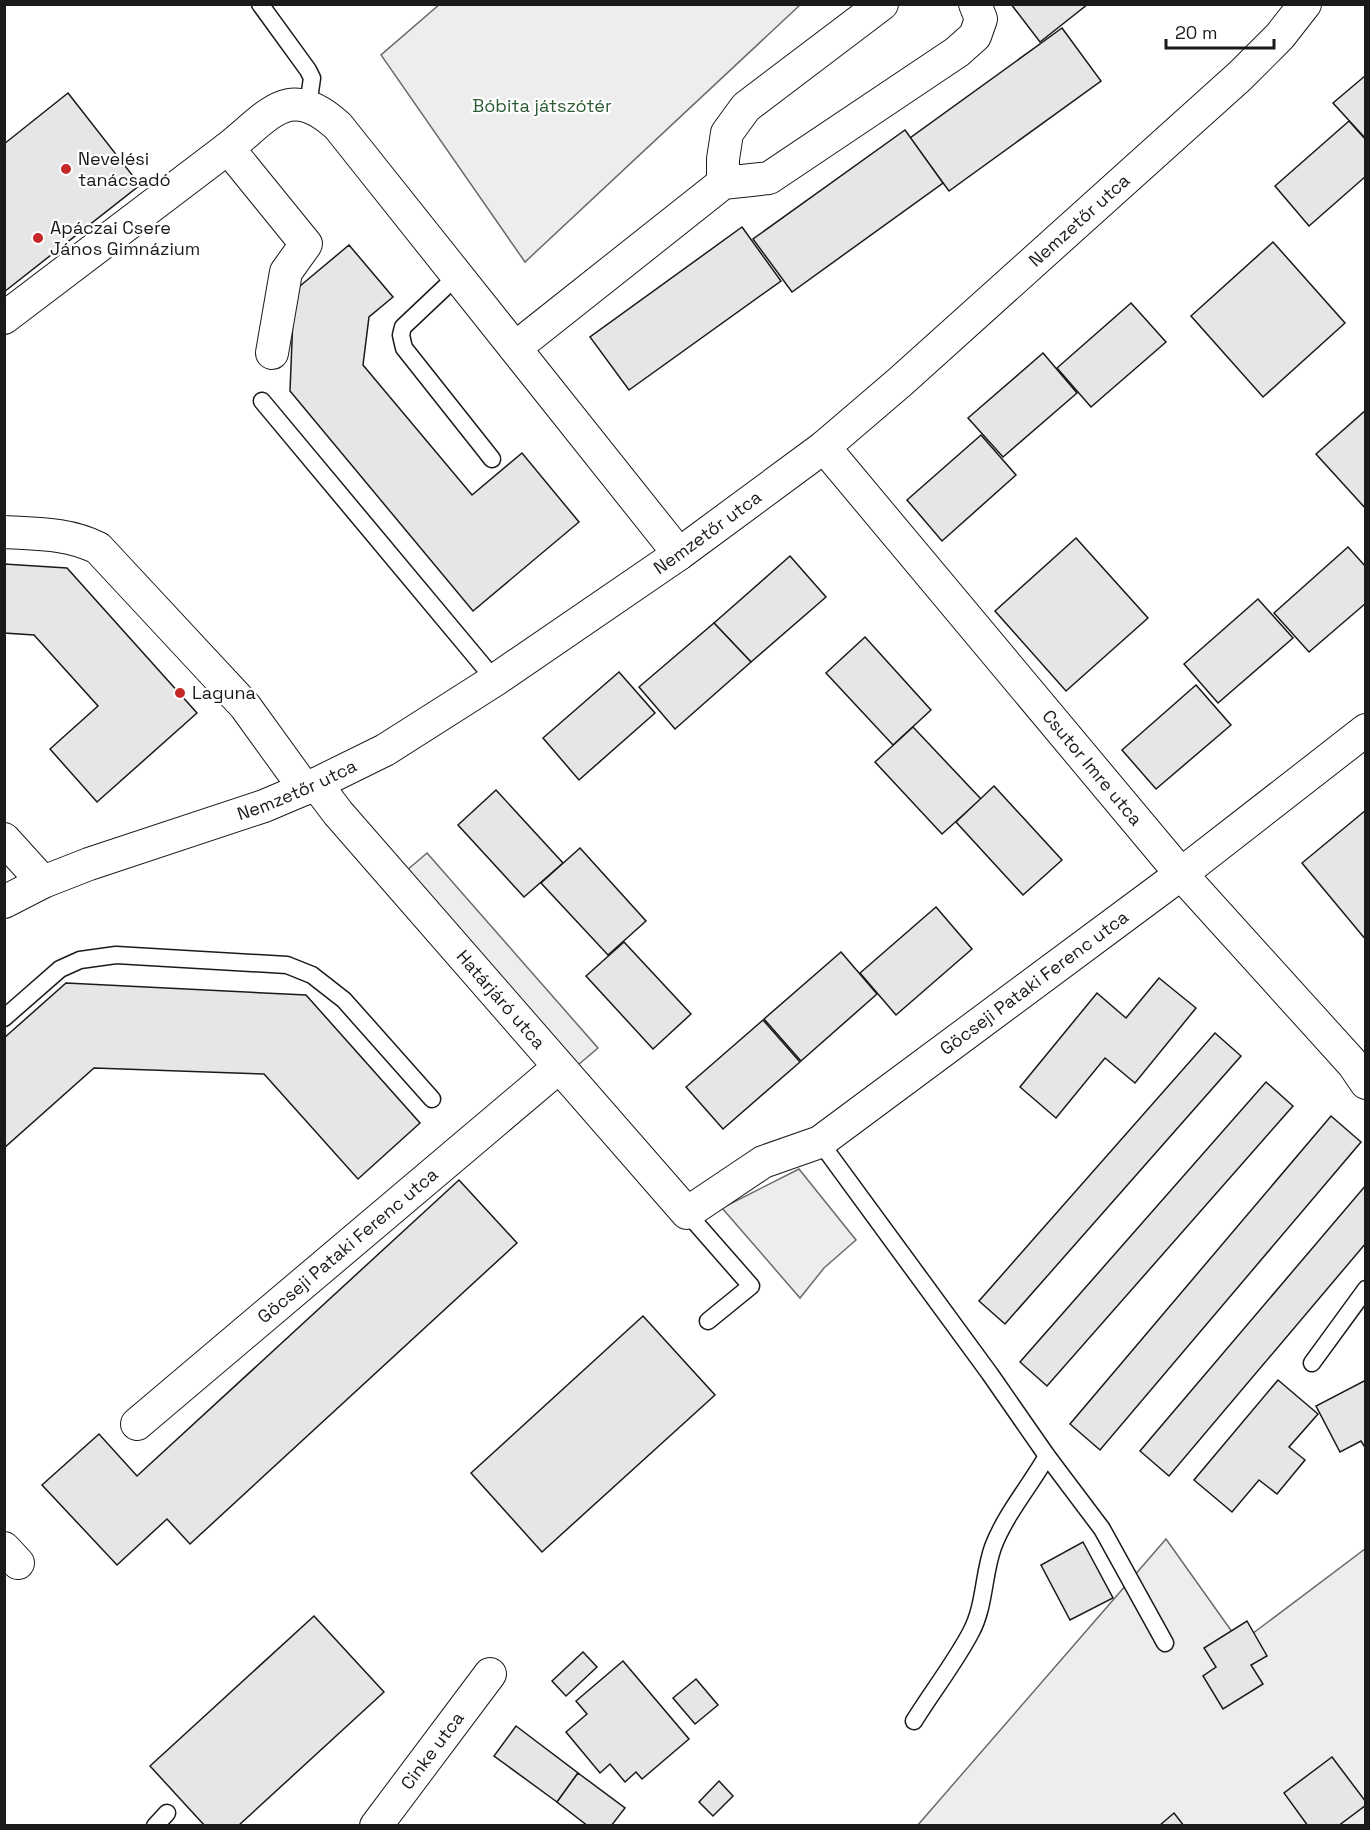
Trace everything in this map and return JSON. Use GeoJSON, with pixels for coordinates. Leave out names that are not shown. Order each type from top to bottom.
{"type":"FeatureCollection","features":[{"type":"Feature","properties":{"kind":"street"},"geometry":{"type":"LineString","coordinates":[[723,183],[723,159],[727,133],[746,107],[882,4]]}},
{"type":"Feature","properties":{"kind":"street"},"geometry":{"type":"LineString","coordinates":[[515,348],[723,183],[769,178],[957,52],[975,36],[981,19],[975,4]]}},
{"type":"Feature","properties":{"kind":"street","name":"Nemzetőr utca"},"geometry":{"type":"LineString","coordinates":[[4,902],[43,882],[169,836],[264,806],[310,787],[385,750],[495,680],[679,554],[824,447],[900,382],[1240,76],[1280,36],[1305,4]]}},
{"type":"Feature","properties":{"kind":"street"},"geometry":{"type":"LineString","coordinates":[[4,318],[278,108],[294,104],[308,106],[322,112],[338,126],[679,554]]}},
{"type":"Feature","properties":{"kind":"street"},"geometry":{"type":"LineString","coordinates":[[228,148],[306,244],[286,272],[272,353]]}},
{"type":"Feature","properties":{"kind":"street","name":"Csutor Imre utca"},"geometry":{"type":"LineString","coordinates":[[824,447],[1181,874],[1353,1064],[1365,1083]]}},
{"type":"Feature","properties":{"kind":"street","name":"Határjáró utca"},"geometry":{"type":"LineString","coordinates":[[4,532],[64,536],[80,539],[98,548],[244,706],[310,787],[338,813],[687,1213]]}},
{"type":"Feature","properties":{"kind":"street","name":"Göcseji Pataki Ferenc utca"},"geometry":{"type":"LineString","coordinates":[[687,1213],[763,1162],[820,1142],[1181,874],[1365,730]]}},
{"type":"Feature","properties":{"kind":"street"},"geometry":{"type":"LineString","coordinates":[[4,839],[43,882]]}},
{"type":"Feature","properties":{"kind":"street","name":"Göcseji Pataki Ferenc utca"},"geometry":{"type":"LineString","coordinates":[[137,1424],[559,1066]]}},
{"type":"Feature","properties":{"kind":"street","name":"Cinke utca"},"geometry":{"type":"LineString","coordinates":[[376,1826],[490,1674]]}},
{"type":"Feature","properties":{"kind":"lane"},"geometry":{"type":"LineString","coordinates":[[260,4],[312,78],[308,106]]}},
{"type":"Feature","properties":{"kind":"lane"},"geometry":{"type":"LineString","coordinates":[[458,275],[403,327],[401,335],[404,348],[492,459]]}},
{"type":"Feature","properties":{"kind":"lane"},"geometry":{"type":"LineString","coordinates":[[262,401],[495,680]]}},
{"type":"Feature","properties":{"kind":"lane"},"geometry":{"type":"LineString","coordinates":[[4,1018],[60,969],[80,960],[116,955],[287,965],[312,975],[344,1000],[432,1099]]}},
{"type":"Feature","properties":{"kind":"lane"},"geometry":{"type":"LineString","coordinates":[[820,1142],[1102,1529],[1165,1643]]}},
{"type":"Feature","properties":{"kind":"lane"},"geometry":{"type":"LineString","coordinates":[[687,1213],[751,1286],[708,1322]]}},
{"type":"Feature","properties":{"kind":"lane"},"geometry":{"type":"LineString","coordinates":[[1312,1363],[1365,1289]]}},
{"type":"Feature","properties":{"kind":"lane"},"geometry":{"type":"LineString","coordinates":[[914,1721],[971,1632],[978,1615],[994,1544],[1047,1456]]}},
{"type":"Feature","properties":{"kind":"shaded area","name":"Bóbita játszótér"},"geometry":{"type":"Polygon","coordinates":[[[440,4],[800,5],[525,262],[381,55],[440,4]]]}},
{"type":"Feature","properties":{"kind":"shaded area"},"geometry":{"type":"Polygon","coordinates":[[[427,853],[598,1048],[578,1065],[406,871],[427,853]]]}},
{"type":"Feature","properties":{"kind":"shaded area"},"geometry":{"type":"Polygon","coordinates":[[[799,1169],[856,1240],[824,1268],[800,1298],[722,1208],[799,1169]]]}},
{"type":"Feature","properties":{"kind":"shaded area"},"geometry":{"type":"Polygon","coordinates":[[[1166,1539],[1240,1643],[1365,1549],[1365,1825],[917,1826],[1166,1539]]]}},
{"type":"Feature","properties":{"kind":"building"},"geometry":{"type":"Polygon","coordinates":[[[1011,4],[1088,4],[1040,42],[1011,4]]]}},
{"type":"Feature","properties":{"kind":"building"},"geometry":{"type":"Polygon","coordinates":[[[1062,28],[1101,81],[949,191],[910,138],[1062,28]]]}},
{"type":"Feature","properties":{"kind":"building"},"geometry":{"type":"Polygon","coordinates":[[[1366,75],[1366,139],[1333,103],[1366,75]]]}},
{"type":"Feature","properties":{"kind":"building","name":"Apáczai Csere János Gimnázium"},"geometry":{"type":"Polygon","coordinates":[[[68,93],[140,185],[4,292],[4,144],[68,93]]]}},
{"type":"Feature","properties":{"kind":"building"},"geometry":{"type":"Polygon","coordinates":[[[1349,121],[1366,140],[1366,176],[1309,226],[1275,186],[1349,121]]]}},
{"type":"Feature","properties":{"kind":"building"},"geometry":{"type":"Polygon","coordinates":[[[905,130],[943,183],[792,292],[753,239],[905,130]]]}},
{"type":"Feature","properties":{"kind":"building"},"geometry":{"type":"Polygon","coordinates":[[[742,227],[781,281],[629,390],[590,337],[742,227]]]}},
{"type":"Feature","properties":{"kind":"building"},"geometry":{"type":"Polygon","coordinates":[[[1273,242],[1345,323],[1263,397],[1191,316],[1273,242]]]}},
{"type":"Feature","properties":{"kind":"building"},"geometry":{"type":"Polygon","coordinates":[[[349,245],[393,297],[369,317],[363,365],[472,495],[522,453],[579,522],[473,611],[290,391],[294,291],[349,245]]]}},
{"type":"Feature","properties":{"kind":"building"},"geometry":{"type":"Polygon","coordinates":[[[1131,303],[1166,342],[1091,407],[1057,368],[1131,303]]]}},
{"type":"Feature","properties":{"kind":"building"},"geometry":{"type":"Polygon","coordinates":[[[1043,353],[1077,393],[1003,457],[968,418],[1043,353]]]}},
{"type":"Feature","properties":{"kind":"building"},"geometry":{"type":"Polygon","coordinates":[[[1366,410],[1366,509],[1316,454],[1366,410]]]}},
{"type":"Feature","properties":{"kind":"building"},"geometry":{"type":"Polygon","coordinates":[[[981,435],[1016,475],[942,541],[907,500],[981,435]]]}},
{"type":"Feature","properties":{"kind":"building"},"geometry":{"type":"Polygon","coordinates":[[[1076,538],[1148,618],[1066,691],[995,611],[1076,538]]]}},
{"type":"Feature","properties":{"kind":"building"},"geometry":{"type":"Polygon","coordinates":[[[1348,547],[1366,567],[1366,603],[1309,652],[1274,613],[1348,547]]]}},
{"type":"Feature","properties":{"kind":"building"},"geometry":{"type":"Polygon","coordinates":[[[790,556],[826,597],[751,662],[714,623],[790,556]]]}},
{"type":"Feature","properties":{"kind":"building"},"geometry":{"type":"Polygon","coordinates":[[[4,564],[67,568],[197,713],[97,802],[50,749],[98,706],[34,635],[4,633],[4,564]]]}},
{"type":"Feature","properties":{"kind":"building"},"geometry":{"type":"Polygon","coordinates":[[[1258,599],[1293,638],[1218,703],[1184,664],[1258,599]]]}},
{"type":"Feature","properties":{"kind":"building"},"geometry":{"type":"Polygon","coordinates":[[[714,623],[751,662],[675,729],[639,687],[714,623]]]}},
{"type":"Feature","properties":{"kind":"building"},"geometry":{"type":"Polygon","coordinates":[[[865,637],[931,710],[893,745],[826,673],[865,637]]]}},
{"type":"Feature","properties":{"kind":"building"},"geometry":{"type":"Polygon","coordinates":[[[619,672],[655,713],[579,780],[543,738],[619,672]]]}},
{"type":"Feature","properties":{"kind":"building"},"geometry":{"type":"Polygon","coordinates":[[[1196,685],[1231,725],[1156,789],[1122,750],[1196,685]]]}},
{"type":"Feature","properties":{"kind":"building"},"geometry":{"type":"Polygon","coordinates":[[[913,727],[981,799],[942,834],[875,762],[913,727]]]}},
{"type":"Feature","properties":{"kind":"building"},"geometry":{"type":"Polygon","coordinates":[[[994,786],[1062,860],[1023,895],[956,822],[994,786]]]}},
{"type":"Feature","properties":{"kind":"building"},"geometry":{"type":"Polygon","coordinates":[[[496,790],[563,863],[524,897],[458,825],[496,790]]]}},
{"type":"Feature","properties":{"kind":"building"},"geometry":{"type":"Polygon","coordinates":[[[1366,810],[1366,940],[1302,863],[1366,810]]]}},
{"type":"Feature","properties":{"kind":"building"},"geometry":{"type":"Polygon","coordinates":[[[580,848],[646,921],[608,955],[541,883],[580,848]]]}},
{"type":"Feature","properties":{"kind":"building"},"geometry":{"type":"Polygon","coordinates":[[[936,907],[972,949],[896,1015],[860,973],[936,907]]]}},
{"type":"Feature","properties":{"kind":"building"},"geometry":{"type":"Polygon","coordinates":[[[624,942],[691,1014],[653,1049],[586,976],[624,942]]]}},
{"type":"Feature","properties":{"kind":"building"},"geometry":{"type":"Polygon","coordinates":[[[841,952],[877,994],[801,1061],[764,1019],[841,952]]]}},
{"type":"Feature","properties":{"kind":"building"},"geometry":{"type":"Polygon","coordinates":[[[1159,978],[1196,1008],[1135,1083],[1105,1058],[1056,1118],[1020,1087],[1097,993],[1126,1018],[1159,978]]]}},
{"type":"Feature","properties":{"kind":"building"},"geometry":{"type":"Polygon","coordinates":[[[66,983],[306,995],[420,1123],[358,1179],[264,1074],[94,1068],[4,1148],[4,1038],[66,983]]]}},
{"type":"Feature","properties":{"kind":"building"},"geometry":{"type":"Polygon","coordinates":[[[763,1020],[800,1062],[723,1129],[686,1087],[763,1020]]]}},
{"type":"Feature","properties":{"kind":"building"},"geometry":{"type":"Polygon","coordinates":[[[1215,1033],[1241,1056],[1005,1324],[979,1301],[1215,1033]]]}},
{"type":"Feature","properties":{"kind":"building"},"geometry":{"type":"Polygon","coordinates":[[[1266,1082],[1293,1106],[1047,1386],[1020,1362],[1266,1082]]]}},
{"type":"Feature","properties":{"kind":"building"},"geometry":{"type":"Polygon","coordinates":[[[1331,1116],[1361,1142],[1100,1450],[1070,1424],[1331,1116]]]}},
{"type":"Feature","properties":{"kind":"building"},"geometry":{"type":"Polygon","coordinates":[[[459,1180],[517,1243],[190,1544],[167,1519],[117,1565],[42,1485],[99,1434],[137,1476],[459,1180]]]}},
{"type":"Feature","properties":{"kind":"building"},"geometry":{"type":"Polygon","coordinates":[[[1366,1185],[1366,1243],[1169,1476],[1140,1451],[1366,1185]]]}},
{"type":"Feature","properties":{"kind":"building"},"geometry":{"type":"Polygon","coordinates":[[[643,1316],[715,1395],[542,1552],[471,1473],[643,1316]]]}},
{"type":"Feature","properties":{"kind":"building"},"geometry":{"type":"Polygon","coordinates":[[[1278,1380],[1318,1414],[1289,1447],[1305,1460],[1277,1494],[1259,1480],[1232,1512],[1194,1480],[1278,1380]]]}},
{"type":"Feature","properties":{"kind":"building"},"geometry":{"type":"Polygon","coordinates":[[[1366,1380],[1366,1449],[1361,1441],[1340,1452],[1316,1406],[1366,1380]]]}},
{"type":"Feature","properties":{"kind":"building"},"geometry":{"type":"Polygon","coordinates":[[[1083,1542],[1113,1598],[1070,1620],[1041,1565],[1083,1542]]]}},
{"type":"Feature","properties":{"kind":"building"},"geometry":{"type":"Polygon","coordinates":[[[314,1616],[384,1692],[238,1826],[205,1826],[150,1766],[314,1616]]]}},
{"type":"Feature","properties":{"kind":"building"},"geometry":{"type":"Polygon","coordinates":[[[1247,1621],[1267,1656],[1251,1665],[1263,1684],[1223,1709],[1203,1676],[1216,1667],[1204,1648],[1247,1621]]]}},
{"type":"Feature","properties":{"kind":"building"},"geometry":{"type":"Polygon","coordinates":[[[583,1652],[597,1667],[566,1696],[552,1681],[583,1652]]]}},
{"type":"Feature","properties":{"kind":"building"},"geometry":{"type":"Polygon","coordinates":[[[623,1661],[689,1739],[642,1779],[636,1772],[625,1782],[610,1764],[600,1773],[566,1732],[587,1714],[576,1701],[623,1661]]]}},
{"type":"Feature","properties":{"kind":"building"},"geometry":{"type":"Polygon","coordinates":[[[696,1679],[718,1705],[695,1724],[673,1698],[696,1679]]]}},
{"type":"Feature","properties":{"kind":"building"},"geometry":{"type":"Polygon","coordinates":[[[516,1726],[578,1773],[557,1802],[494,1756],[516,1726]]]}},
{"type":"Feature","properties":{"kind":"building"},"geometry":{"type":"Polygon","coordinates":[[[1332,1757],[1366,1805],[1338,1826],[1308,1826],[1284,1793],[1332,1757]]]}},
{"type":"Feature","properties":{"kind":"building"},"geometry":{"type":"Polygon","coordinates":[[[578,1773],[625,1808],[611,1826],[588,1826],[557,1802],[578,1773]]]}},
{"type":"Feature","properties":{"kind":"building"},"geometry":{"type":"Polygon","coordinates":[[[719,1781],[733,1796],[713,1816],[699,1802],[719,1781]]]}},
{"type":"Feature","properties":{"kind":"building"},"geometry":{"type":"Polygon","coordinates":[[[1174,1813],[1184,1826],[1159,1826],[1174,1813]]]}},
{"type":"Feature","properties":{"kind":"place","name":"Nevelési tanácsadó"},"geometry":{"type":"Point","coordinates":[66,169]}},
{"type":"Feature","properties":{"kind":"place","name":"Apáczai Csere János Gimnázium"},"geometry":{"type":"Point","coordinates":[38,238]}},
{"type":"Feature","properties":{"kind":"place","name":"Laguna"},"geometry":{"type":"Point","coordinates":[180,693]}}]}
